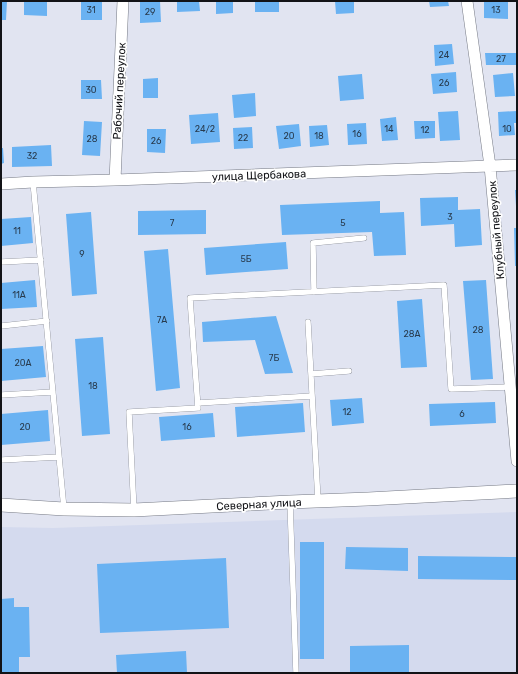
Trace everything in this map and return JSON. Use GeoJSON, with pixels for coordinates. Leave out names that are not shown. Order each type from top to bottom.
{"type":"FeatureCollection","features":[{"type":"Feature","properties":{"kind":"street","name":"Рабочий переулок"},"geometry":{"type":"LineString","coordinates":[[115,180],[123,1]]}},
{"type":"Feature","properties":{"kind":"street","name":"Клубный переулок"},"geometry":{"type":"LineString","coordinates":[[467,1],[490,166],[517,461]]}},
{"type":"Feature","properties":{"kind":"street","name":"улица Щербакова"},"geometry":{"type":"LineString","coordinates":[[1,184],[517,165]]}},
{"type":"Feature","properties":{"kind":"street","name":"Северная улица"},"geometry":{"type":"LineString","coordinates":[[1,505],[64,509],[134,510],[517,491]]}},
{"type":"Feature","properties":{"kind":"lane"},"geometry":{"type":"LineString","coordinates":[[33,182],[64,509]]}},
{"type":"Feature","properties":{"kind":"lane"},"geometry":{"type":"LineString","coordinates":[[314,292],[313,243],[364,238]]}},
{"type":"Feature","properties":{"kind":"lane"},"geometry":{"type":"LineString","coordinates":[[1,262],[41,260]]}},
{"type":"Feature","properties":{"kind":"lane"},"geometry":{"type":"LineString","coordinates":[[134,510],[129,412],[198,408],[190,298],[444,285],[451,389],[510,387]]}},
{"type":"Feature","properties":{"kind":"lane"},"geometry":{"type":"LineString","coordinates":[[1,326],[46,321]]}},
{"type":"Feature","properties":{"kind":"lane"},"geometry":{"type":"LineString","coordinates":[[308,322],[318,501]]}},
{"type":"Feature","properties":{"kind":"lane"},"geometry":{"type":"LineString","coordinates":[[311,374],[349,371]]}},
{"type":"Feature","properties":{"kind":"lane"},"geometry":{"type":"LineString","coordinates":[[1,395],[53,392]]}},
{"type":"Feature","properties":{"kind":"lane"},"geometry":{"type":"LineString","coordinates":[[198,402],[312,396]]}},
{"type":"Feature","properties":{"kind":"lane"},"geometry":{"type":"LineString","coordinates":[[1,460],[59,457]]}},
{"type":"Feature","properties":{"kind":"lane"},"geometry":{"type":"LineString","coordinates":[[290,502],[296,673]]}},
{"type":"Feature","properties":{"kind":"shaded area"},"geometry":{"type":"Polygon","coordinates":[[[517,512],[517,673],[1,673],[1,527],[53,528],[517,512]]]}},
{"type":"Feature","properties":{"kind":"building"},"geometry":{"type":"Polygon","coordinates":[[[1,1],[7,1],[6,20],[1,20],[1,1]]]}},
{"type":"Feature","properties":{"kind":"building"},"geometry":{"type":"Polygon","coordinates":[[[24,1],[47,1],[47,16],[24,15],[24,1]]]}},
{"type":"Feature","properties":{"kind":"building"},"geometry":{"type":"Polygon","coordinates":[[[81,1],[102,1],[102,20],[81,20],[81,1]]]}},
{"type":"Feature","properties":{"kind":"building"},"geometry":{"type":"Polygon","coordinates":[[[140,1],[160,1],[161,22],[140,23],[140,1]]]}},
{"type":"Feature","properties":{"kind":"building"},"geometry":{"type":"Polygon","coordinates":[[[177,1],[199,1],[200,11],[177,12],[177,1]]]}},
{"type":"Feature","properties":{"kind":"building"},"geometry":{"type":"Polygon","coordinates":[[[216,1],[233,1],[233,13],[216,14],[216,1]]]}},
{"type":"Feature","properties":{"kind":"building"},"geometry":{"type":"Polygon","coordinates":[[[255,1],[279,1],[279,12],[255,12],[255,1]]]}},
{"type":"Feature","properties":{"kind":"building"},"geometry":{"type":"Polygon","coordinates":[[[335,1],[354,1],[354,13],[336,14],[335,1]]]}},
{"type":"Feature","properties":{"kind":"building"},"geometry":{"type":"Polygon","coordinates":[[[429,1],[448,1],[449,6],[430,7],[429,1]]]}},
{"type":"Feature","properties":{"kind":"building"},"geometry":{"type":"Polygon","coordinates":[[[484,1],[508,1],[508,19],[484,18],[484,1]]]}},
{"type":"Feature","properties":{"kind":"building"},"geometry":{"type":"Polygon","coordinates":[[[452,44],[454,64],[435,66],[434,45],[452,44]]]}},
{"type":"Feature","properties":{"kind":"building"},"geometry":{"type":"Polygon","coordinates":[[[485,53],[517,53],[517,65],[486,65],[485,53]]]}},
{"type":"Feature","properties":{"kind":"building"},"geometry":{"type":"Polygon","coordinates":[[[456,72],[457,92],[433,94],[431,74],[456,72]]]}},
{"type":"Feature","properties":{"kind":"building"},"geometry":{"type":"Polygon","coordinates":[[[513,73],[515,96],[495,97],[493,75],[513,73]]]}},
{"type":"Feature","properties":{"kind":"building"},"geometry":{"type":"Polygon","coordinates":[[[362,74],[364,99],[340,101],[338,76],[362,74]]]}},
{"type":"Feature","properties":{"kind":"building"},"geometry":{"type":"Polygon","coordinates":[[[158,78],[158,98],[143,98],[143,79],[158,78]]]}},
{"type":"Feature","properties":{"kind":"building"},"geometry":{"type":"Polygon","coordinates":[[[81,80],[101,80],[102,99],[81,99],[81,80]]]}},
{"type":"Feature","properties":{"kind":"building"},"geometry":{"type":"Polygon","coordinates":[[[255,93],[256,116],[234,118],[232,95],[255,93]]]}},
{"type":"Feature","properties":{"kind":"building"},"geometry":{"type":"Polygon","coordinates":[[[458,111],[460,140],[440,141],[438,112],[458,111]]]}},
{"type":"Feature","properties":{"kind":"building"},"geometry":{"type":"Polygon","coordinates":[[[517,111],[517,123],[514,123],[515,135],[499,136],[498,112],[517,111]]]}},
{"type":"Feature","properties":{"kind":"building"},"geometry":{"type":"Polygon","coordinates":[[[218,113],[220,142],[191,144],[189,115],[218,113]]]}},
{"type":"Feature","properties":{"kind":"building"},"geometry":{"type":"Polygon","coordinates":[[[396,117],[398,140],[382,141],[380,119],[396,117]]]}},
{"type":"Feature","properties":{"kind":"building"},"geometry":{"type":"Polygon","coordinates":[[[84,121],[102,122],[100,156],[82,155],[84,121]]]}},
{"type":"Feature","properties":{"kind":"building"},"geometry":{"type":"Polygon","coordinates":[[[414,121],[435,121],[435,138],[415,139],[414,121]]]}},
{"type":"Feature","properties":{"kind":"building"},"geometry":{"type":"Polygon","coordinates":[[[366,123],[367,144],[348,145],[347,124],[366,123]]]}},
{"type":"Feature","properties":{"kind":"building"},"geometry":{"type":"Polygon","coordinates":[[[299,124],[301,146],[279,149],[276,126],[299,124]]]}},
{"type":"Feature","properties":{"kind":"building"},"geometry":{"type":"Polygon","coordinates":[[[327,125],[329,145],[310,147],[309,126],[327,125]]]}},
{"type":"Feature","properties":{"kind":"building"},"geometry":{"type":"Polygon","coordinates":[[[252,127],[253,148],[234,149],[233,128],[252,127]]]}},
{"type":"Feature","properties":{"kind":"building"},"geometry":{"type":"Polygon","coordinates":[[[147,129],[166,129],[165,153],[147,152],[147,129]]]}},
{"type":"Feature","properties":{"kind":"building"},"geometry":{"type":"Polygon","coordinates":[[[51,145],[52,166],[12,167],[12,147],[51,145]]]}},
{"type":"Feature","properties":{"kind":"building"},"geometry":{"type":"Polygon","coordinates":[[[1,148],[3,148],[4,163],[1,164],[1,148]]]}},
{"type":"Feature","properties":{"kind":"building"},"geometry":{"type":"Polygon","coordinates":[[[515,190],[517,190],[517,206],[516,206],[515,190]]]}},
{"type":"Feature","properties":{"kind":"building"},"geometry":{"type":"Polygon","coordinates":[[[458,197],[458,210],[480,209],[482,245],[455,247],[454,224],[421,226],[420,198],[458,197]]]}},
{"type":"Feature","properties":{"kind":"building"},"geometry":{"type":"Polygon","coordinates":[[[380,201],[380,213],[404,212],[406,255],[374,256],[372,232],[282,235],[280,205],[380,201]]]}},
{"type":"Feature","properties":{"kind":"building"},"geometry":{"type":"Polygon","coordinates":[[[206,210],[206,234],[138,235],[138,211],[206,210]]]}},
{"type":"Feature","properties":{"kind":"building"},"geometry":{"type":"Polygon","coordinates":[[[91,212],[97,294],[72,296],[66,214],[91,212]]]}},
{"type":"Feature","properties":{"kind":"building"},"geometry":{"type":"Polygon","coordinates":[[[31,217],[33,243],[1,246],[1,219],[31,217]]]}},
{"type":"Feature","properties":{"kind":"building"},"geometry":{"type":"Polygon","coordinates":[[[514,228],[517,228],[517,266],[515,266],[514,228]]]}},
{"type":"Feature","properties":{"kind":"building"},"geometry":{"type":"Polygon","coordinates":[[[286,242],[288,269],[206,275],[204,248],[286,242]]]}},
{"type":"Feature","properties":{"kind":"building"},"geometry":{"type":"Polygon","coordinates":[[[168,249],[180,388],[156,391],[144,251],[168,249]]]}},
{"type":"Feature","properties":{"kind":"building"},"geometry":{"type":"Polygon","coordinates":[[[35,280],[37,307],[1,309],[1,283],[35,280]]]}},
{"type":"Feature","properties":{"kind":"building"},"geometry":{"type":"Polygon","coordinates":[[[486,280],[493,379],[471,380],[463,281],[486,280]]]}},
{"type":"Feature","properties":{"kind":"building"},"geometry":{"type":"Polygon","coordinates":[[[422,299],[427,367],[401,368],[397,301],[422,299]]]}},
{"type":"Feature","properties":{"kind":"building"},"geometry":{"type":"Polygon","coordinates":[[[276,316],[293,373],[265,374],[255,340],[203,342],[202,322],[276,316]]]}},
{"type":"Feature","properties":{"kind":"building"},"geometry":{"type":"Polygon","coordinates":[[[103,337],[110,434],[82,436],[75,339],[103,337]]]}},
{"type":"Feature","properties":{"kind":"building"},"geometry":{"type":"Polygon","coordinates":[[[43,346],[46,377],[1,381],[1,349],[43,346]]]}},
{"type":"Feature","properties":{"kind":"building"},"geometry":{"type":"Polygon","coordinates":[[[362,398],[364,423],[332,426],[330,400],[362,398]]]}},
{"type":"Feature","properties":{"kind":"building"},"geometry":{"type":"Polygon","coordinates":[[[495,402],[496,423],[430,426],[429,404],[495,402]]]}},
{"type":"Feature","properties":{"kind":"building"},"geometry":{"type":"Polygon","coordinates":[[[303,403],[305,432],[237,437],[235,407],[303,403]]]}},
{"type":"Feature","properties":{"kind":"building"},"geometry":{"type":"Polygon","coordinates":[[[48,410],[50,441],[1,445],[1,414],[48,410]]]}},
{"type":"Feature","properties":{"kind":"building"},"geometry":{"type":"Polygon","coordinates":[[[213,413],[215,437],[161,441],[159,417],[213,413]]]}},
{"type":"Feature","properties":{"kind":"building"},"geometry":{"type":"Polygon","coordinates":[[[300,542],[324,542],[324,659],[300,659],[300,542]]]}},
{"type":"Feature","properties":{"kind":"building"},"geometry":{"type":"Polygon","coordinates":[[[346,547],[408,548],[408,571],[345,569],[346,547]]]}},
{"type":"Feature","properties":{"kind":"building"},"geometry":{"type":"Polygon","coordinates":[[[418,556],[517,557],[517,580],[418,579],[418,556]]]}},
{"type":"Feature","properties":{"kind":"building"},"geometry":{"type":"Polygon","coordinates":[[[226,558],[229,628],[100,633],[97,564],[226,558]]]}},
{"type":"Feature","properties":{"kind":"building"},"geometry":{"type":"Polygon","coordinates":[[[14,598],[14,607],[29,607],[30,657],[19,657],[19,673],[1,673],[1,599],[14,598]]]}},
{"type":"Feature","properties":{"kind":"building"},"geometry":{"type":"Polygon","coordinates":[[[409,645],[409,673],[350,673],[350,646],[409,645]]]}},
{"type":"Feature","properties":{"kind":"building"},"geometry":{"type":"Polygon","coordinates":[[[186,651],[187,673],[117,673],[116,655],[186,651]]]}}]}
